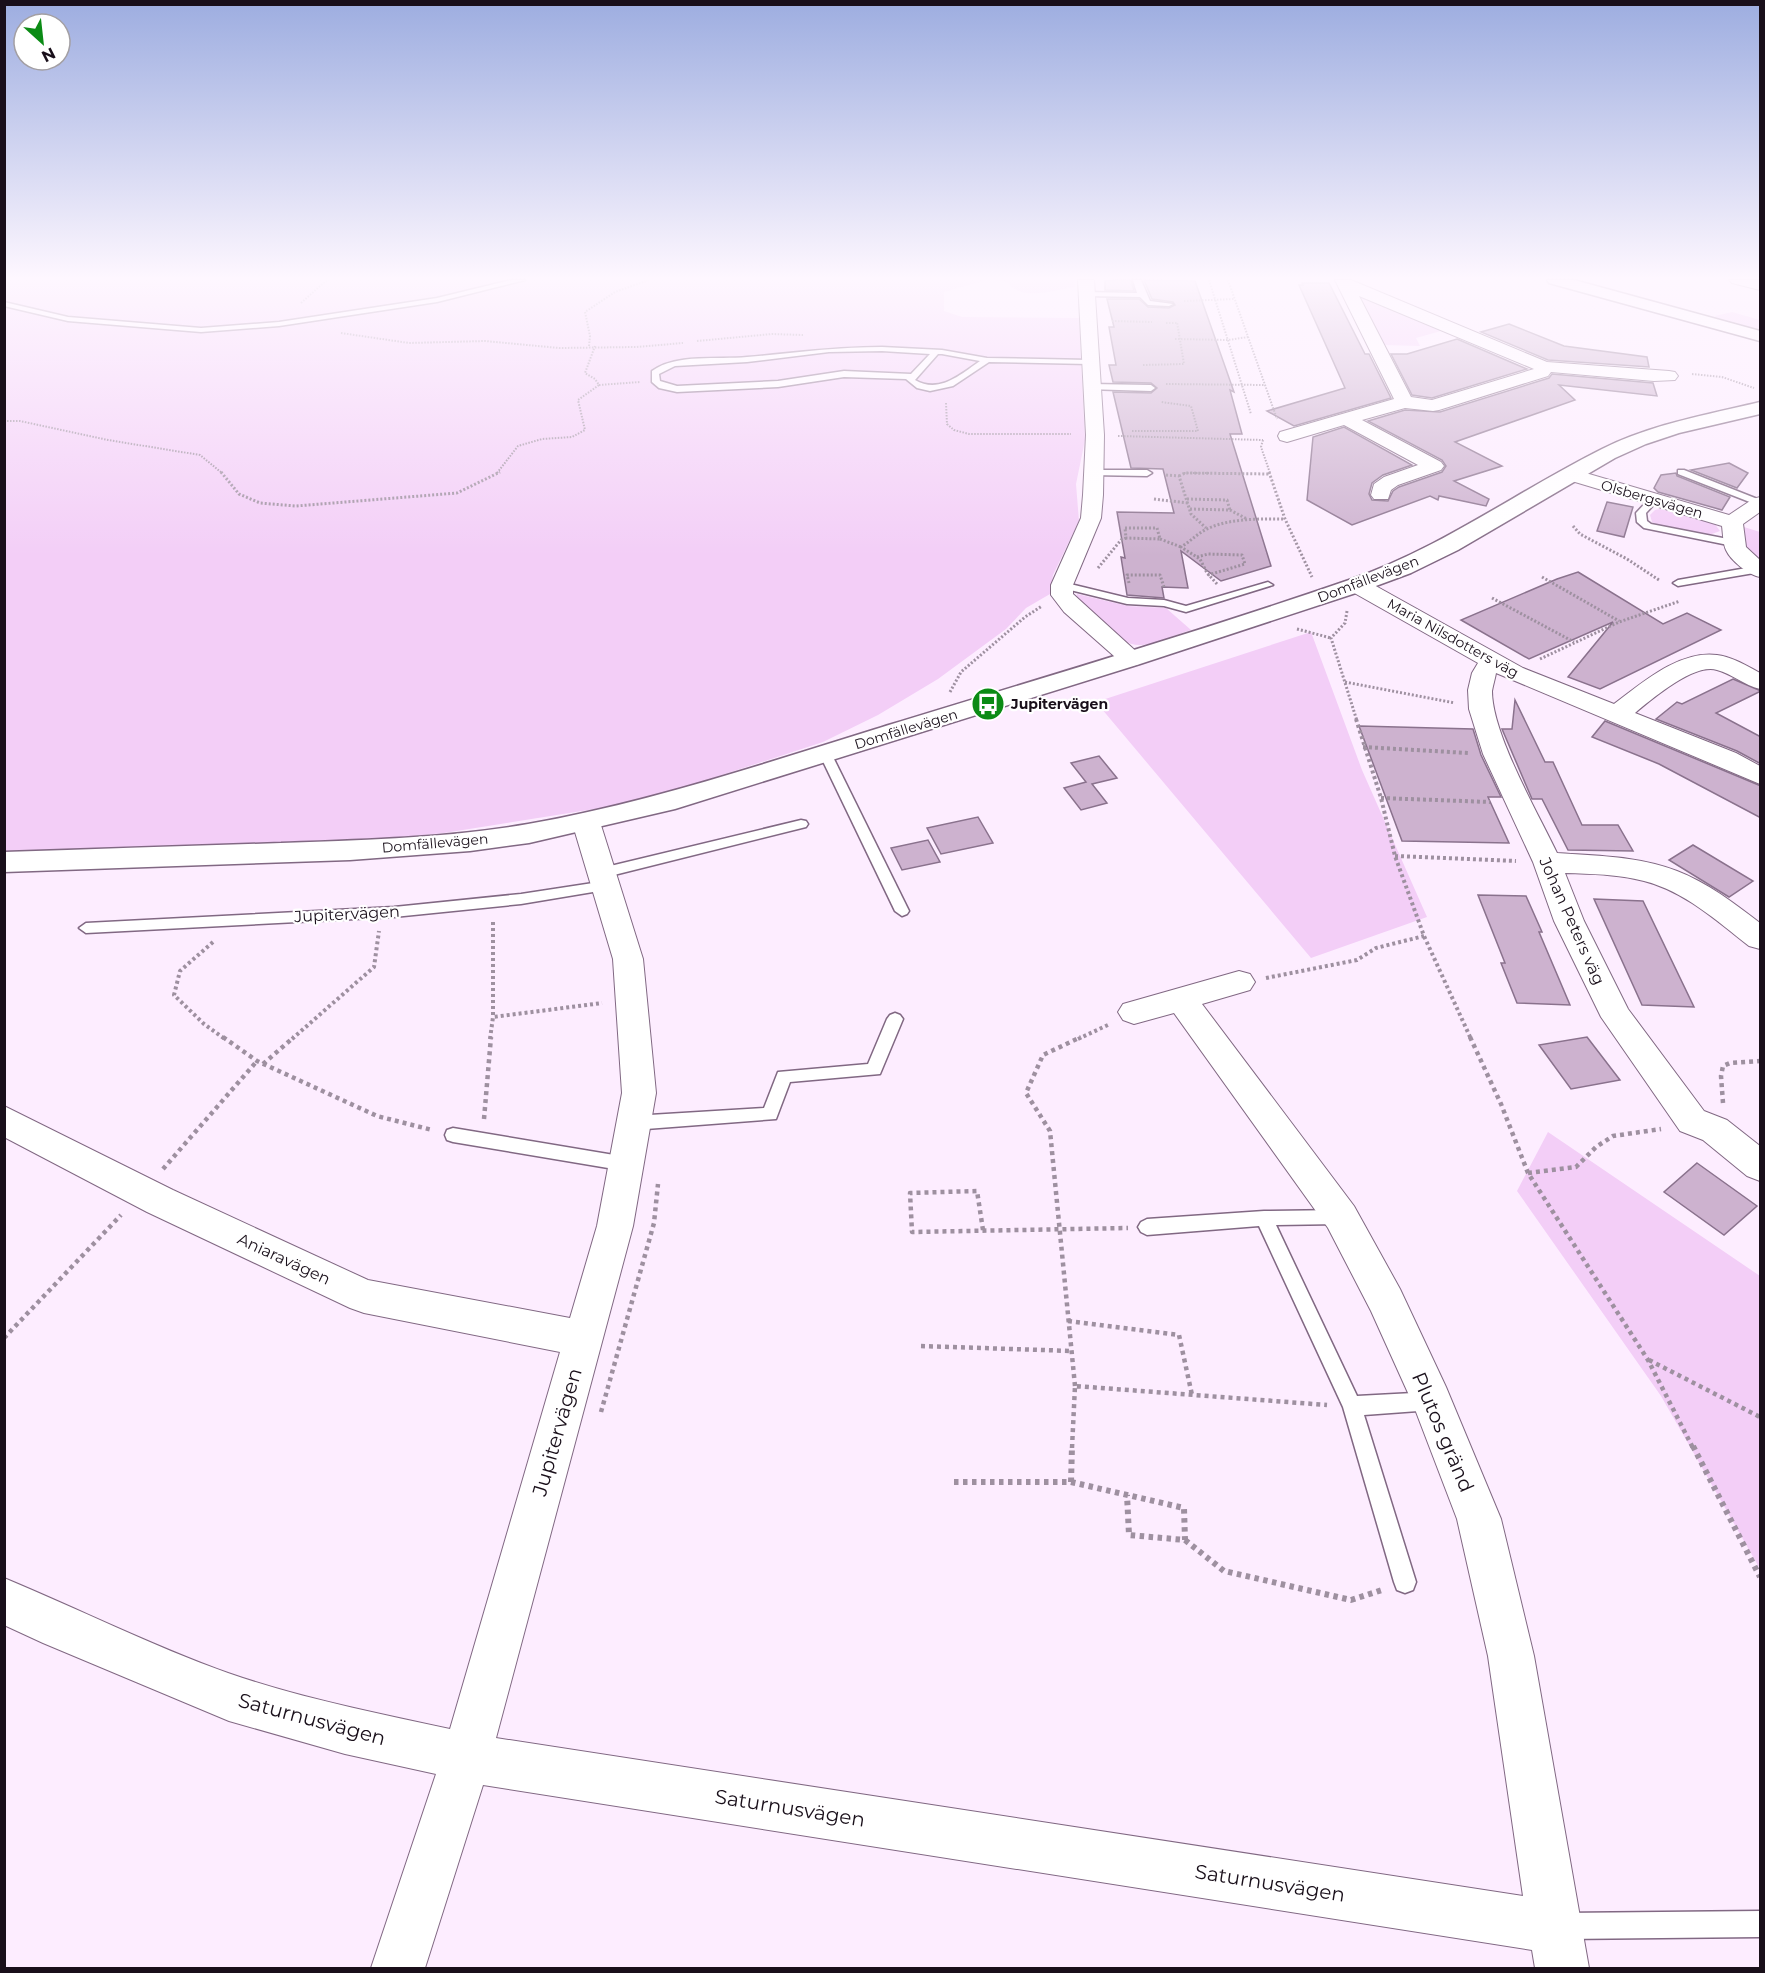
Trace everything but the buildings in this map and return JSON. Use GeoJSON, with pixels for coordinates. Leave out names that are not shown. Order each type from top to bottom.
{"type":"FeatureCollection","features":[{"type":"Feature","properties":{"kind":"street"},"geometry":{"type":"LineString","coordinates":[[1089,372],[1095,435],[1091,518],[1069,590],[1072,607],[1131,659]]}},
{"type":"Feature","properties":{"kind":"street"},"geometry":{"type":"LineString","coordinates":[[1389,372],[1404,402]]}},
{"type":"Feature","properties":{"kind":"street"},"geometry":{"type":"LineString","coordinates":[[1282,428],[1346,419],[1404,402],[1433,406],[1542,372]]}},
{"type":"Feature","properties":{"kind":"street"},"geometry":{"type":"LineString","coordinates":[[1608,372],[1669,376]]}},
{"type":"Feature","properties":{"kind":"street","name":"Domfällevägen"},"geometry":{"type":"LineString","coordinates":[[4,862],[410,847],[529,833],[586,822],[675,800],[1131,659],[1403,568],[1450,545],[1608,454],[1673,428],[1759,399]]}},
{"type":"Feature","properties":{"kind":"street"},"geometry":{"type":"LineString","coordinates":[[1346,419],[1434,466],[1391,481],[1381,488],[1381,495]]}},
{"type":"Feature","properties":{"kind":"street","name":"Olsbergsvägen"},"geometry":{"type":"LineString","coordinates":[[1572,476],[1654,499],[1732,532]]}},
{"type":"Feature","properties":{"kind":"street"},"geometry":{"type":"LineString","coordinates":[[1759,570],[1740,555],[1732,532],[1760,503]]}},
{"type":"Feature","properties":{"kind":"street","name":"Maria Nilsdotters väg"},"geometry":{"type":"LineString","coordinates":[[1357,585],[1503,667],[1727,759],[1761,776]]}},
{"type":"Feature","properties":{"kind":"street"},"geometry":{"type":"LineString","coordinates":[[1617,714],[1660,682],[1699,662],[1719,663],[1761,682]]}},
{"type":"Feature","properties":{"kind":"street","name":"Johan Peters väg"},"geometry":{"type":"LineString","coordinates":[[1503,667],[1484,673],[1480,690],[1482,708],[1496,754],[1547,862],[1569,921],[1597,980],[1617,1017],[1692,1121],[1714,1130],[1761,1166]]}},
{"type":"Feature","properties":{"kind":"street","name":"Jupitervägen"},"geometry":{"type":"LineString","coordinates":[[398,1968],[467,1756],[615,1226],[639,1093],[628,959],[586,822]]}},
{"type":"Feature","properties":{"kind":"street"},"geometry":{"type":"LineString","coordinates":[[1547,862],[1632,869],[1668,878],[1700,896],[1761,938]]}},
{"type":"Feature","properties":{"kind":"street"},"geometry":{"type":"LineString","coordinates":[[1134,1012],[1239,982]]}},
{"type":"Feature","properties":{"kind":"street","name":"Plutos gränd"},"geometry":{"type":"LineString","coordinates":[[1181,999],[1341,1217],[1386,1301],[1432,1401],[1479,1519],[1511,1656],[1558,1947]]}},
{"type":"Feature","properties":{"kind":"street","name":"Aniaravägen"},"geometry":{"type":"LineString","coordinates":[[4,1120],[143,1191],[364,1296],[583,1339]]}},
{"type":"Feature","properties":{"kind":"street","name":"Saturnusvägen"},"geometry":{"type":"LineString","coordinates":[[4,1600],[59,1627],[229,1697],[345,1730],[496,1763],[1558,1947]]}},
{"type":"Feature","properties":{"kind":"lane"},"geometry":{"type":"LineString","coordinates":[[656,372],[656,382],[662,386],[677,389],[778,384],[797,372]]}},
{"type":"Feature","properties":{"kind":"lane"},"geometry":{"type":"LineString","coordinates":[[799,372],[913,377]]}},
{"type":"Feature","properties":{"kind":"lane"},"geometry":{"type":"LineString","coordinates":[[918,372],[910,380],[916,385],[935,390],[968,372]]}},
{"type":"Feature","properties":{"kind":"lane"},"geometry":{"type":"LineString","coordinates":[[1090,387],[1150,388]]}},
{"type":"Feature","properties":{"kind":"lane"},"geometry":{"type":"LineString","coordinates":[[1094,472],[1147,473]]}},
{"type":"Feature","properties":{"kind":"lane"},"geometry":{"type":"LineString","coordinates":[[1680,472],[1760,503]]}},
{"type":"Feature","properties":{"kind":"lane"},"geometry":{"type":"LineString","coordinates":[[1654,499],[1642,509],[1641,513],[1642,522],[1648,526],[1732,532]]}},
{"type":"Feature","properties":{"kind":"lane"},"geometry":{"type":"LineString","coordinates":[[1678,583],[1759,570]]}},
{"type":"Feature","properties":{"kind":"lane"},"geometry":{"type":"LineString","coordinates":[[1069,590],[1127,601],[1164,603],[1186,609],[1268,585]]}},
{"type":"Feature","properties":{"kind":"lane"},"geometry":{"type":"LineString","coordinates":[[825,753],[902,911]]}},
{"type":"Feature","properties":{"kind":"lane"},"geometry":{"type":"LineString","coordinates":[[604,880],[801,824]]}},
{"type":"Feature","properties":{"kind":"lane","name":"Jupitervägen"},"geometry":{"type":"LineString","coordinates":[[86,928],[382,913],[492,902],[604,880]]}},
{"type":"Feature","properties":{"kind":"lane"},"geometry":{"type":"LineString","coordinates":[[633,1123],[770,1114],[784,1076],[874,1070],[895,1019]]}},
{"type":"Feature","properties":{"kind":"lane"},"geometry":{"type":"LineString","coordinates":[[453,1135],[626,1164]]}},
{"type":"Feature","properties":{"kind":"lane"},"geometry":{"type":"LineString","coordinates":[[1147,1227],[1264,1218],[1341,1217]]}},
{"type":"Feature","properties":{"kind":"lane"},"geometry":{"type":"LineString","coordinates":[[1264,1218],[1352,1406],[1405,1582]]}},
{"type":"Feature","properties":{"kind":"lane"},"geometry":{"type":"LineString","coordinates":[[1352,1406],[1432,1401]]}},
{"type":"Feature","properties":{"kind":"lane"},"geometry":{"type":"LineString","coordinates":[[1558,1947],[1761,1924]]}},
{"type":"Feature","properties":{"kind":"path"},"geometry":{"type":"LineString","coordinates":[[585,372],[599,385]]}},
{"type":"Feature","properties":{"kind":"path"},"geometry":{"type":"LineString","coordinates":[[1239,372],[1251,414]]}},
{"type":"Feature","properties":{"kind":"path"},"geometry":{"type":"LineString","coordinates":[[1260,372],[1282,428]]}},
{"type":"Feature","properties":{"kind":"path"},"geometry":{"type":"LineString","coordinates":[[1669,376],[1695,374],[1722,377],[1759,399]]}},
{"type":"Feature","properties":{"kind":"path"},"geometry":{"type":"LineString","coordinates":[[4,421],[20,421],[108,440],[200,455],[216,466],[239,494],[260,503],[296,507],[457,493],[500,472],[518,446],[543,439],[572,437],[585,430],[578,400],[590,394],[592,388],[599,385],[656,382]]}},
{"type":"Feature","properties":{"kind":"path"},"geometry":{"type":"LineString","coordinates":[[1161,384],[1265,385]]}},
{"type":"Feature","properties":{"kind":"path"},"geometry":{"type":"LineString","coordinates":[[942,388],[946,399],[947,424],[954,430],[969,434],[1263,440],[1262,447],[1285,519],[1317,586],[1348,606],[1345,622],[1331,638]]}},
{"type":"Feature","properties":{"kind":"path"},"geometry":{"type":"LineString","coordinates":[[1132,431],[1198,431],[1191,406],[1154,401]]}},
{"type":"Feature","properties":{"kind":"path"},"geometry":{"type":"LineString","coordinates":[[1147,473],[1179,476],[1185,473],[1270,474]]}},
{"type":"Feature","properties":{"kind":"path"},"geometry":{"type":"LineString","coordinates":[[1179,476],[1190,509],[1206,528]]}},
{"type":"Feature","properties":{"kind":"path"},"geometry":{"type":"LineString","coordinates":[[1154,499],[1227,500],[1230,510]]}},
{"type":"Feature","properties":{"kind":"path"},"geometry":{"type":"LineString","coordinates":[[1190,509],[1230,510],[1248,519]]}},
{"type":"Feature","properties":{"kind":"path"},"geometry":{"type":"LineString","coordinates":[[1181,547],[1191,542],[1206,528],[1248,519],[1285,519]]}},
{"type":"Feature","properties":{"kind":"path"},"geometry":{"type":"LineString","coordinates":[[1573,526],[1580,534],[1628,559],[1653,578],[1678,583]]}},
{"type":"Feature","properties":{"kind":"path"},"geometry":{"type":"LineString","coordinates":[[1126,538],[1125,528],[1157,528],[1160,539]]}},
{"type":"Feature","properties":{"kind":"path"},"geometry":{"type":"LineString","coordinates":[[947,697],[961,672],[1037,609],[1069,590],[1120,540],[1126,538],[1160,539],[1181,547],[1197,557],[1208,575],[1231,596]]}},
{"type":"Feature","properties":{"kind":"path"},"geometry":{"type":"LineString","coordinates":[[1197,557],[1208,554],[1242,555],[1245,564],[1208,575]]}},
{"type":"Feature","properties":{"kind":"path"},"geometry":{"type":"LineString","coordinates":[[1542,577],[1619,622]]}},
{"type":"Feature","properties":{"kind":"path"},"geometry":{"type":"LineString","coordinates":[[1492,598],[1574,642]]}},
{"type":"Feature","properties":{"kind":"path"},"geometry":{"type":"LineString","coordinates":[[1503,667],[1683,600]]}},
{"type":"Feature","properties":{"kind":"path"},"geometry":{"type":"LineString","coordinates":[[1291,627],[1331,638]]}},
{"type":"Feature","properties":{"kind":"path"},"geometry":{"type":"LineString","coordinates":[[1331,638],[1363,747],[1381,798],[1395,856],[1424,936],[1501,1104],[1528,1173],[1648,1360],[1761,1577]]}},
{"type":"Feature","properties":{"kind":"path"},"geometry":{"type":"LineString","coordinates":[[1344,682],[1482,708]]}},
{"type":"Feature","properties":{"kind":"path"},"geometry":{"type":"LineString","coordinates":[[1363,747],[1496,754]]}},
{"type":"Feature","properties":{"kind":"path"},"geometry":{"type":"LineString","coordinates":[[1381,798],[1518,803]]}},
{"type":"Feature","properties":{"kind":"path"},"geometry":{"type":"LineString","coordinates":[[1395,856],[1547,862]]}},
{"type":"Feature","properties":{"kind":"path"},"geometry":{"type":"LineString","coordinates":[[483,1140],[487,1066],[493,1017],[492,902]]}},
{"type":"Feature","properties":{"kind":"path"},"geometry":{"type":"LineString","coordinates":[[263,1064],[374,966],[382,913]]}},
{"type":"Feature","properties":{"kind":"path"},"geometry":{"type":"LineString","coordinates":[[226,921],[215,940],[180,971],[174,995],[204,1024],[257,1061],[376,1116],[453,1135]]}},
{"type":"Feature","properties":{"kind":"path"},"geometry":{"type":"LineString","coordinates":[[1239,982],[1357,960],[1376,948],[1424,936]]}},
{"type":"Feature","properties":{"kind":"path"},"geometry":{"type":"LineString","coordinates":[[493,1017],[631,1000]]}},
{"type":"Feature","properties":{"kind":"path"},"geometry":{"type":"LineString","coordinates":[[1071,1482],[1075,1386],[1050,1131],[1026,1093],[1043,1055],[1134,1012]]}},
{"type":"Feature","properties":{"kind":"path"},"geometry":{"type":"LineString","coordinates":[[4,1338],[143,1191],[257,1061]]}},
{"type":"Feature","properties":{"kind":"path"},"geometry":{"type":"LineString","coordinates":[[1528,1173],[1551,1170]]}},
{"type":"Feature","properties":{"kind":"path"},"geometry":{"type":"LineString","coordinates":[[983,1230],[977,1191],[910,1193],[912,1232],[1147,1227]]}},
{"type":"Feature","properties":{"kind":"path"},"geometry":{"type":"LineString","coordinates":[[1068,1321],[1179,1335],[1192,1395]]}},
{"type":"Feature","properties":{"kind":"path"},"geometry":{"type":"LineString","coordinates":[[921,1346],[1072,1351]]}},
{"type":"Feature","properties":{"kind":"path"},"geometry":{"type":"LineString","coordinates":[[1648,1360],[1761,1417]]}},
{"type":"Feature","properties":{"kind":"path"},"geometry":{"type":"LineString","coordinates":[[1075,1386],[1352,1406]]}},
{"type":"Feature","properties":{"kind":"path"},"geometry":{"type":"LineString","coordinates":[[954,1482],[1071,1482],[1184,1508],[1185,1540]]}},
{"type":"Feature","properties":{"kind":"path"},"geometry":{"type":"LineString","coordinates":[[1127,1495],[1129,1535],[1185,1540],[1224,1571],[1351,1600],[1405,1582]]}},
{"type":"Feature","properties":{"kind":"shaded area"},"geometry":{"type":"Polygon","coordinates":[[[4,372],[1082,372],[1085,440],[1076,484],[1079,521],[1053,575],[1050,594],[1026,608],[1006,629],[938,679],[878,715],[823,742],[685,787],[607,807],[444,833],[360,841],[5,854],[4,372]]]}},
{"type":"Feature","properties":{"kind":"shaded area"},"geometry":{"type":"Polygon","coordinates":[[[1660,509],[1714,523],[1720,531],[1709,535],[1656,524],[1652,522],[1650,515],[1660,509]]]}},
{"type":"Feature","properties":{"kind":"shaded area"},"geometry":{"type":"Polygon","coordinates":[[[1744,527],[1760,532],[1760,562],[1758,563],[1742,542],[1744,527]]]}},
{"type":"Feature","properties":{"kind":"shaded area"},"geometry":{"type":"Polygon","coordinates":[[[1077,594],[1128,606],[1166,608],[1191,630],[1142,645],[1123,641],[1106,628],[1076,598],[1077,594]]]}},
{"type":"Feature","properties":{"kind":"shaded area"},"geometry":{"type":"Polygon","coordinates":[[[1311,632],[1362,770],[1427,917],[1311,958],[1096,702],[1311,632]]]}},
{"type":"Feature","properties":{"kind":"shaded area"},"geometry":{"type":"Polygon","coordinates":[[[1548,1132],[1760,1276],[1760,1569],[1661,1396],[1517,1191],[1548,1132]]]}},
{"type":"Feature","properties":{"kind":"place","name":"Jupitervägen"},"geometry":{"type":"Point","coordinates":[988,704]}}]}
